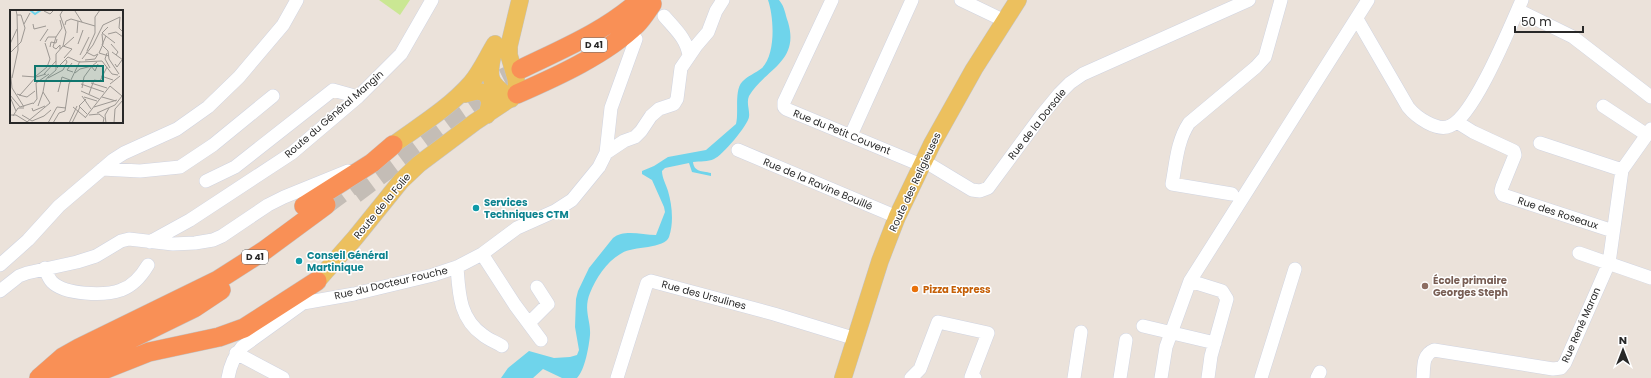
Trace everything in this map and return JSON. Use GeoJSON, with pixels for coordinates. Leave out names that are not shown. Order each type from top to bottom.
{"type":"FeatureCollection","features":[{"type":"Feature","properties":{"kind":"highway"},"geometry":{"type":"LineString","coordinates":[[517,80],[587,26],[630,0]]}},
{"type":"Feature","properties":{"kind":"highway"},"geometry":{"type":"LineString","coordinates":[[517,80],[596,55],[614,43],[638,23],[653,5]]}},
{"type":"Feature","properties":{"kind":"highway","name":"D 41"},"geometry":{"type":"LineString","coordinates":[[517,80],[621,16],[653,5]]}},
{"type":"Feature","properties":{"kind":"highway"},"geometry":{"type":"LineString","coordinates":[[178,300],[245,254],[293,214],[372,163],[393,145]]}},
{"type":"Feature","properties":{"kind":"highway","name":"D 41"},"geometry":{"type":"LineString","coordinates":[[39,378],[63,357],[218,280],[330,208],[292,244],[194,308],[102,353],[62,378]]}},
{"type":"Feature","properties":{"kind":"highway"},"geometry":{"type":"LineString","coordinates":[[83,378],[149,352],[219,338],[244,328],[318,281]]}},
{"type":"Feature","properties":{"kind":"highway"},"geometry":{"type":"LineString","coordinates":[[283,303],[303,303]]}},
{"type":"Feature","properties":{"kind":"main road"},"geometry":{"type":"LineString","coordinates":[[512,0],[495,44],[489,70],[490,77],[495,86],[517,80]]}},
{"type":"Feature","properties":{"kind":"main road"},"geometry":{"type":"LineString","coordinates":[[517,80],[509,50],[510,38],[520,0]]}},
{"type":"Feature","properties":{"kind":"main road","name":"Route des Religieuses"},"geometry":{"type":"LineString","coordinates":[[843,378],[880,261],[897,217],[922,163],[974,69],[1018,0]]}},
{"type":"Feature","properties":{"kind":"main road"},"geometry":{"type":"LineString","coordinates":[[444,107],[472,81],[495,44]]}},
{"type":"Feature","properties":{"kind":"main road"},"geometry":{"type":"LineString","coordinates":[[489,70],[517,80]]}},
{"type":"Feature","properties":{"kind":"main road"},"geometry":{"type":"LineString","coordinates":[[393,145],[444,107],[465,94],[489,70]]}},
{"type":"Feature","properties":{"kind":"main road","name":"Route de la Folie"},"geometry":{"type":"LineString","coordinates":[[318,281],[401,181],[419,164],[486,115],[517,80]]}},
{"type":"Feature","properties":{"kind":"main road"},"geometry":{"type":"LineString","coordinates":[[465,94],[477,91],[486,93],[490,102],[486,115]]}},
{"type":"Feature","properties":{"kind":"street"},"geometry":{"type":"LineString","coordinates":[[0,291],[8,269],[59,206],[124,152],[177,129],[208,107],[239,77],[282,25],[297,0]]}},
{"type":"Feature","properties":{"kind":"street","name":"Route du Général Mangin"},"geometry":{"type":"LineString","coordinates":[[150,242],[190,220],[292,153],[358,96],[401,54],[432,0]]}},
{"type":"Feature","properties":{"kind":"street"},"geometry":{"type":"LineString","coordinates":[[606,153],[624,141],[635,137],[651,116],[659,109],[674,104],[677,99],[681,68],[708,32],[716,11],[723,0]]}},
{"type":"Feature","properties":{"kind":"street","name":"Rue du Petit Couvent"},"geometry":{"type":"LineString","coordinates":[[832,0],[784,102],[784,107],[922,163]]}},
{"type":"Feature","properties":{"kind":"street"},"geometry":{"type":"LineString","coordinates":[[851,135],[912,0]]}},
{"type":"Feature","properties":{"kind":"street"},"geometry":{"type":"LineString","coordinates":[[961,0],[1005,21]]}},
{"type":"Feature","properties":{"kind":"street","name":"Rue de la Dorsale"},"geometry":{"type":"LineString","coordinates":[[922,163],[972,190],[980,191],[988,188],[1041,116],[1070,83],[1083,74],[1249,0]]}},
{"type":"Feature","properties":{"kind":"street"},"geometry":{"type":"LineString","coordinates":[[1232,194],[1172,184],[1177,149],[1182,133],[1188,123],[1256,67],[1265,57],[1281,0]]}},
{"type":"Feature","properties":{"kind":"street"},"geometry":{"type":"LineString","coordinates":[[1161,378],[1166,347],[1190,281],[1367,0]]}},
{"type":"Feature","properties":{"kind":"street"},"geometry":{"type":"LineString","coordinates":[[653,5],[684,40],[688,47],[689,56]]}},
{"type":"Feature","properties":{"kind":"street"},"geometry":{"type":"LineString","coordinates":[[1356,19],[1413,113],[1416,116],[1442,128],[1458,122],[1483,85],[1520,5],[1573,37],[1651,97]]}},
{"type":"Feature","properties":{"kind":"street","name":"Rue du Docteur Fouche"},"geometry":{"type":"LineString","coordinates":[[303,303],[354,294],[410,281],[458,267],[482,254],[517,228],[555,211],[572,200],[599,167],[606,153],[611,108],[636,39]]}},
{"type":"Feature","properties":{"kind":"street"},"geometry":{"type":"LineString","coordinates":[[206,180],[235,167],[333,90],[358,96]]}},
{"type":"Feature","properties":{"kind":"street"},"geometry":{"type":"LineString","coordinates":[[102,169],[140,171],[180,167],[213,145],[273,96]]}},
{"type":"Feature","properties":{"kind":"street"},"geometry":{"type":"LineString","coordinates":[[1603,106],[1649,135],[1622,170],[1609,263]]}},
{"type":"Feature","properties":{"kind":"street","name":"Rue des Roseaux"},"geometry":{"type":"LineString","coordinates":[[1458,122],[1473,132],[1514,152],[1515,155],[1501,191],[1503,195],[1613,231]]}},
{"type":"Feature","properties":{"kind":"street"},"geometry":{"type":"LineString","coordinates":[[1540,143],[1622,170]]}},
{"type":"Feature","properties":{"kind":"street"},"geometry":{"type":"LineString","coordinates":[[8,269],[45,268],[77,262],[96,256],[121,241],[128,239],[150,242],[195,243],[218,238],[268,205],[363,164],[393,145]]}},
{"type":"Feature","properties":{"kind":"street","name":"Rue de la Ravine Bouillé"},"geometry":{"type":"LineString","coordinates":[[738,150],[897,217]]}},
{"type":"Feature","properties":{"kind":"street"},"geometry":{"type":"LineString","coordinates":[[1579,253],[1651,278]]}},
{"type":"Feature","properties":{"kind":"street"},"geometry":{"type":"LineString","coordinates":[[482,254],[514,305],[541,340]]}},
{"type":"Feature","properties":{"kind":"street","name":"Rue René Maran"},"geometry":{"type":"LineString","coordinates":[[1423,378],[1425,358],[1428,353],[1434,350],[1553,369],[1561,368],[1565,363],[1609,263]]}},
{"type":"Feature","properties":{"kind":"street"},"geometry":{"type":"LineString","coordinates":[[45,268],[47,276],[51,282],[60,288],[83,292],[111,293],[123,290],[133,283],[143,274],[148,264]]}},
{"type":"Feature","properties":{"kind":"street"},"geometry":{"type":"LineString","coordinates":[[458,267],[459,297],[466,317],[483,335],[502,346]]}},
{"type":"Feature","properties":{"kind":"street"},"geometry":{"type":"LineString","coordinates":[[1261,378],[1265,361],[1295,269]]}},
{"type":"Feature","properties":{"kind":"street","name":"Route de la Folie"},"geometry":{"type":"LineString","coordinates":[[228,378],[236,353],[246,343],[303,303],[318,281]]}},
{"type":"Feature","properties":{"kind":"street"},"geometry":{"type":"LineString","coordinates":[[1190,281],[1222,291],[1227,299],[1213,349],[1208,378]]}},
{"type":"Feature","properties":{"kind":"street","name":"Rue des Ursulines"},"geometry":{"type":"LineString","coordinates":[[617,378],[647,283],[651,282],[774,314],[856,339]]}},
{"type":"Feature","properties":{"kind":"street"},"geometry":{"type":"LineString","coordinates":[[529,323],[548,304],[537,287]]}},
{"type":"Feature","properties":{"kind":"street"},"geometry":{"type":"LineString","coordinates":[[911,378],[920,369],[938,322],[988,333],[971,376],[975,378]]}},
{"type":"Feature","properties":{"kind":"street"},"geometry":{"type":"LineString","coordinates":[[1143,326],[1171,332],[1213,349]]}},
{"type":"Feature","properties":{"kind":"street"},"geometry":{"type":"LineString","coordinates":[[1074,378],[1081,332]]}},
{"type":"Feature","properties":{"kind":"street"},"geometry":{"type":"LineString","coordinates":[[1120,378],[1126,340]]}},
{"type":"Feature","properties":{"kind":"street"},"geometry":{"type":"LineString","coordinates":[[236,353],[283,378]]}},
{"type":"Feature","properties":{"kind":"green space"},"geometry":{"type":"Polygon","coordinates":[[[379,0],[410,0],[400,15],[379,0]]]}},
{"type":"Feature","properties":{"kind":"water"},"geometry":{"type":"Polygon","coordinates":[[[768,0],[779,0],[785,11],[790,36],[789,47],[785,56],[749,96],[748,121],[734,140],[718,157],[707,161],[693,162],[695,168],[711,173],[711,176],[692,172],[689,163],[665,168],[662,171],[671,208],[672,225],[669,237],[662,244],[633,249],[622,253],[607,265],[599,276],[592,287],[588,299],[587,310],[590,335],[589,345],[580,374],[577,378],[562,378],[543,369],[533,378],[501,378],[508,368],[529,351],[554,358],[577,355],[579,350],[575,327],[576,299],[578,291],[589,268],[617,235],[633,233],[656,235],[665,212],[664,207],[652,180],[642,174],[642,171],[654,166],[668,157],[706,150],[736,124],[737,96],[740,86],[746,78],[762,68],[767,62],[770,54],[772,45],[772,16],[768,0]]]}},
{"type":"Feature","properties":{"kind":"tunnel"},"geometry":{"type":"LineString","coordinates":[[477,91],[521,69]]}},
{"type":"Feature","properties":{"kind":"tunnel"},"geometry":{"type":"LineString","coordinates":[[355,194],[460,116],[498,90]]}},
{"type":"Feature","properties":{"kind":"tunnel"},"geometry":{"type":"LineString","coordinates":[[326,205],[362,178]]}},
{"type":"Feature","properties":{"kind":"place","name":"Services Techniques CTM"},"geometry":{"type":"Point","coordinates":[476,208]}},
{"type":"Feature","properties":{"kind":"place","name":"Conseil Général Martinique"},"geometry":{"type":"Point","coordinates":[299,261]}},
{"type":"Feature","properties":{"kind":"place","name":"École primaire Georges Steph"},"geometry":{"type":"Point","coordinates":[1425,286]}},
{"type":"Feature","properties":{"kind":"place","name":"Pizza Express"},"geometry":{"type":"Point","coordinates":[915,289]}}]}
